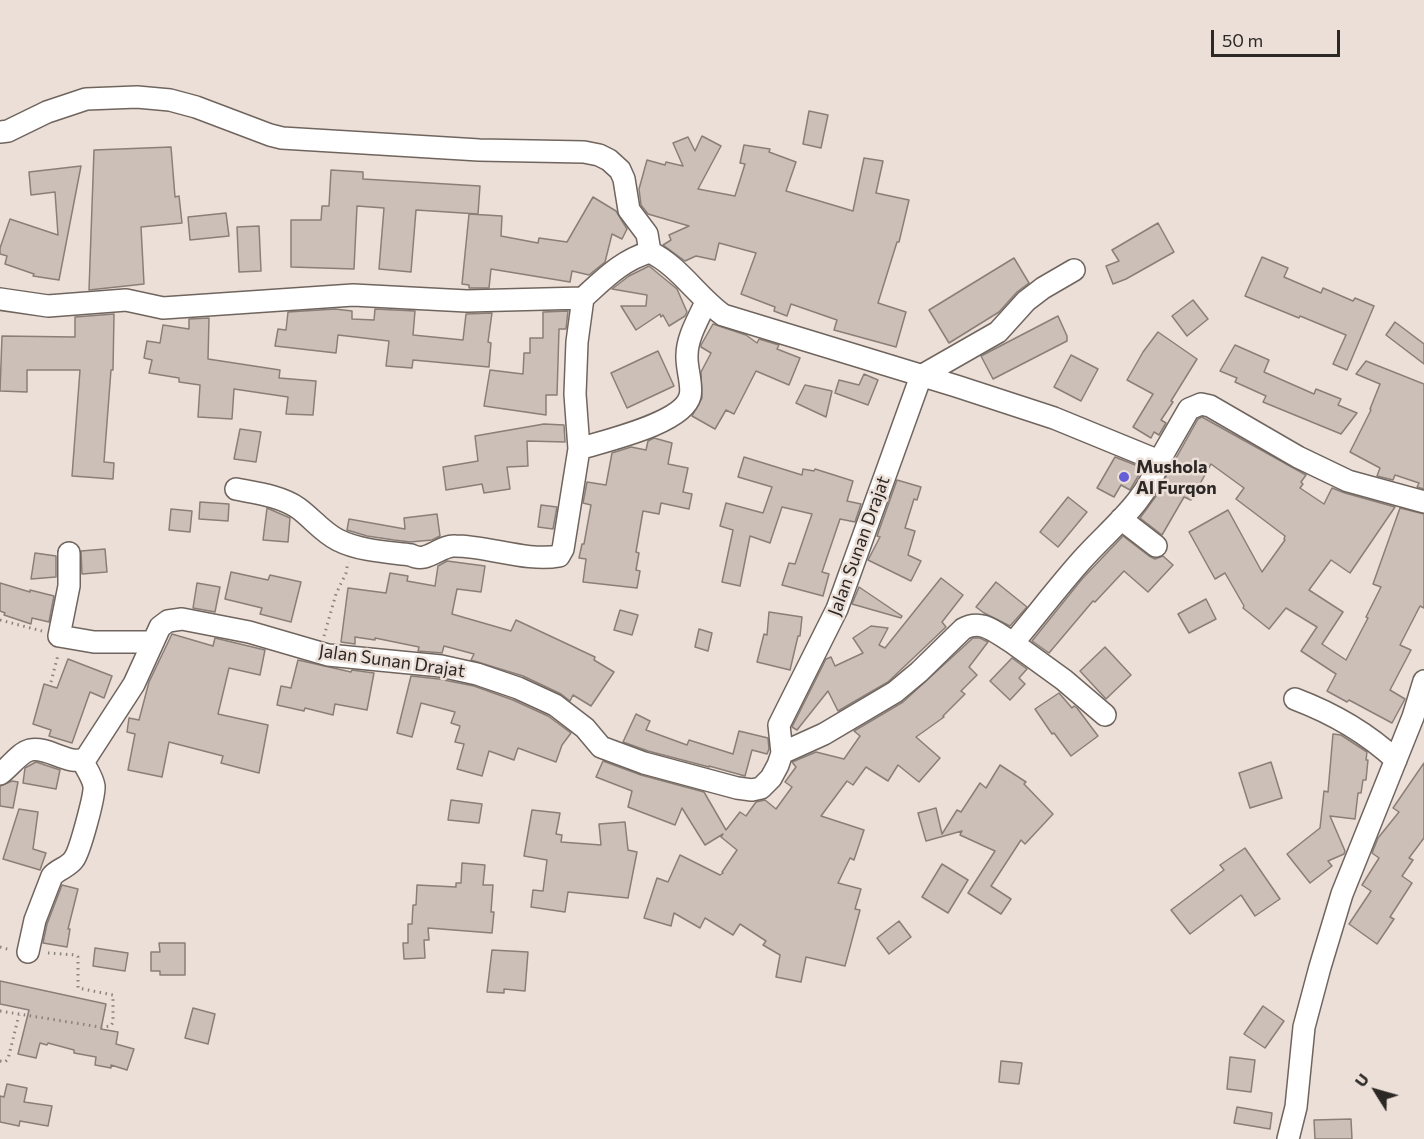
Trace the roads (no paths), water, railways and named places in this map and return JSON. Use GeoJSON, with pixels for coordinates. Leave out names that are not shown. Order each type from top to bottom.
{"type":"FeatureCollection","features":[{"type":"Feature","properties":{"kind":"street"},"geometry":{"type":"LineString","coordinates":[[0,132],[77,102],[104,97],[137,97],[170,100],[196,107],[282,138],[591,154],[609,160],[620,170],[624,179],[629,210],[647,234],[651,252]]}},
{"type":"Feature","properties":{"kind":"street"},"geometry":{"type":"LineString","coordinates":[[0,298],[48,306],[126,300],[163,308],[353,295],[467,301],[583,298],[621,265],[635,256],[651,252],[663,258],[706,302],[723,315],[740,322],[1054,418],[1159,461]]}},
{"type":"Feature","properties":{"kind":"street"},"geometry":{"type":"LineString","coordinates":[[921,376],[998,333],[1026,301],[1074,270]]}},
{"type":"Feature","properties":{"kind":"street"},"geometry":{"type":"LineString","coordinates":[[236,489],[266,495],[292,504],[330,536],[352,545],[416,557],[436,554],[454,545],[502,553],[559,556],[563,549],[579,449],[575,394],[577,342],[583,298]]}},
{"type":"Feature","properties":{"kind":"street"},"geometry":{"type":"LineString","coordinates":[[579,449],[652,426],[680,410],[687,403],[691,396],[686,357],[687,346],[706,302]]}},
{"type":"Feature","properties":{"kind":"street","name":"Jalan Sunan Drajat"},"geometry":{"type":"LineString","coordinates":[[82,760],[90,754],[134,684],[160,627],[168,621],[182,619],[249,632],[328,655],[441,666],[477,674],[518,688],[555,705],[585,728],[601,747],[644,763],[737,788],[752,790],[761,788],[771,778],[782,753],[779,725],[837,609],[921,376]]}},
{"type":"Feature","properties":{"kind":"street"},"geometry":{"type":"LineString","coordinates":[[1013,643],[1081,561],[1142,496],[1189,409],[1201,404],[1210,406],[1298,457],[1348,481],[1424,502]]}},
{"type":"Feature","properties":{"kind":"street"},"geometry":{"type":"LineString","coordinates":[[1121,519],[1156,546]]}},
{"type":"Feature","properties":{"kind":"street"},"geometry":{"type":"LineString","coordinates":[[69,553],[69,586],[61,636],[94,642],[153,642]]}},
{"type":"Feature","properties":{"kind":"street"},"geometry":{"type":"LineString","coordinates":[[782,753],[824,734],[894,692],[971,624],[983,625],[1013,643],[1064,680],[1105,715]]}},
{"type":"Feature","properties":{"kind":"street"},"geometry":{"type":"LineString","coordinates":[[1288,1139],[1296,1107],[1304,1027],[1320,967],[1342,894],[1413,717],[1424,681]]}},
{"type":"Feature","properties":{"kind":"street"},"geometry":{"type":"LineString","coordinates":[[1295,699],[1315,706],[1365,734],[1396,760]]}},
{"type":"Feature","properties":{"kind":"street"},"geometry":{"type":"LineString","coordinates":[[0,774],[28,750],[38,749],[76,761],[82,760],[93,781],[94,790],[73,861],[52,876],[35,920],[28,952]]}},
{"type":"Feature","properties":{"kind":"place","name":"Mushola Al Furqon"},"geometry":{"type":"Point","coordinates":[1124,477]}}]}
